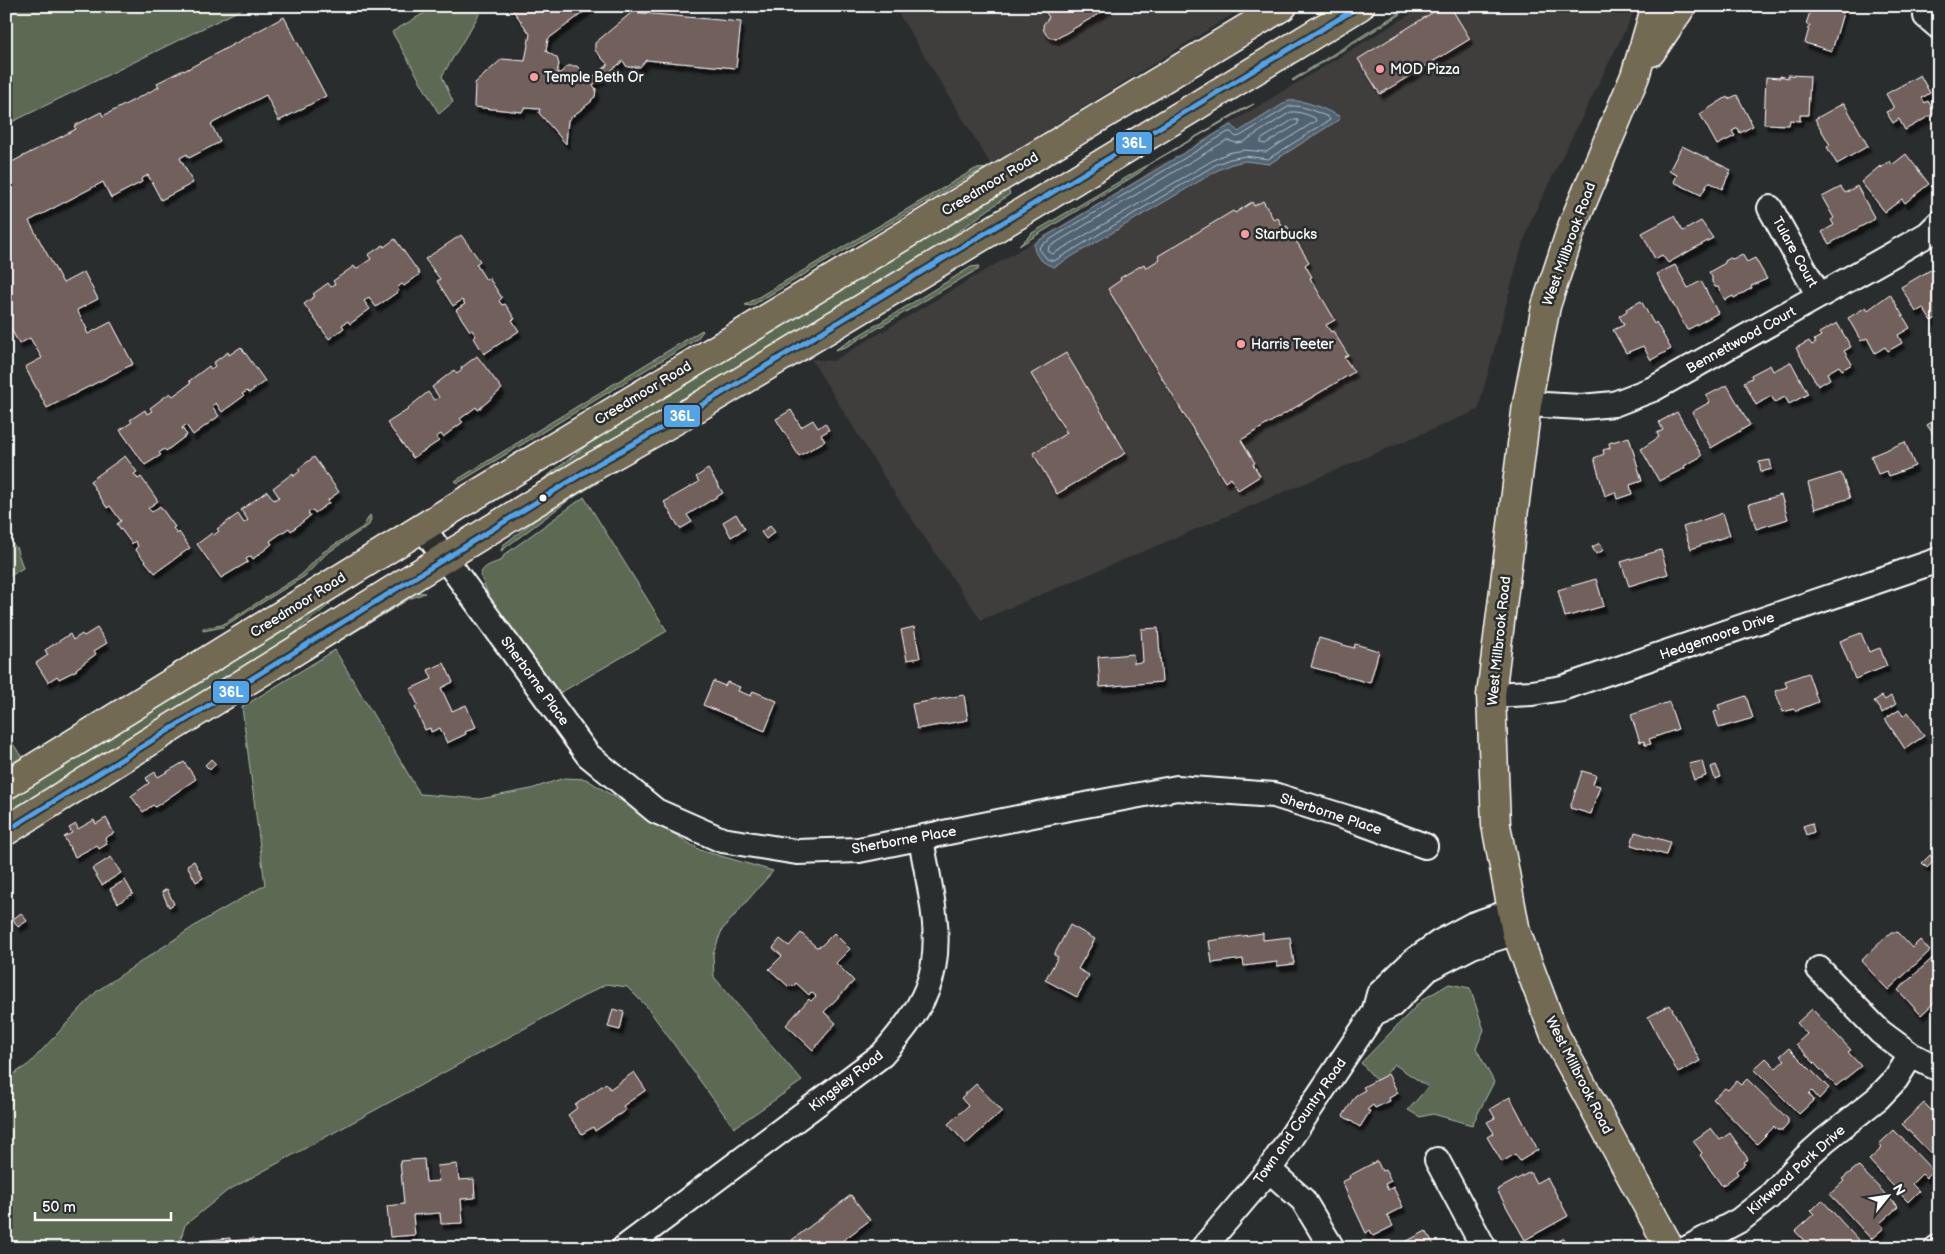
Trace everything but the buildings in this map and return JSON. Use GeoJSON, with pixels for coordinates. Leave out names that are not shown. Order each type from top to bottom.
{"type":"FeatureCollection","features":[{"type":"Feature","properties":{"kind":"main road","name":"Creedmoor Road"},"geometry":{"type":"LineString","coordinates":[[6,785],[423,528],[1284,6]]}},
{"type":"Feature","properties":{"kind":"main road"},"geometry":{"type":"LineString","coordinates":[[6,831],[596,465],[695,409],[987,234],[1360,6]]}},
{"type":"Feature","properties":{"kind":"main road","name":"West Millbrook Road"},"geometry":{"type":"LineString","coordinates":[[1656,6],[1635,76],[1572,227],[1546,306],[1527,404],[1491,695],[1496,825],[1514,922],[1555,1035],[1670,1248]]}},
{"type":"Feature","properties":{"kind":"main road","name":"West Millbrook Road"},"geometry":{"type":"LineString","coordinates":[[1635,76],[1682,6]]}},
{"type":"Feature","properties":{"kind":"street","name":"Tulare Court"},"geometry":{"type":"LineString","coordinates":[[1770,208],[1819,296]]}},
{"type":"Feature","properties":{"kind":"street","name":"Bennettwood Court"},"geometry":{"type":"LineString","coordinates":[[1527,404],[1581,407],[1614,404],[1653,389],[1928,234],[1939,222]]}},
{"type":"Feature","properties":{"kind":"street","name":"Sherborne Place"},"geometry":{"type":"LineString","coordinates":[[423,528],[588,755],[656,811],[722,840],[797,852],[859,850],[1177,788],[1274,795],[1351,819],[1425,846]]}},
{"type":"Feature","properties":{"kind":"street","name":"Hedgemoore Drive"},"geometry":{"type":"LineString","coordinates":[[1491,695],[1532,693],[1562,688],[1938,562]]}},
{"type":"Feature","properties":{"kind":"street","name":"Kingsley Road"},"geometry":{"type":"LineString","coordinates":[[624,1248],[882,1055],[907,1025],[927,989],[936,954],[934,913],[921,839]]}},
{"type":"Feature","properties":{"kind":"street","name":"Town and Country Road"},"geometry":{"type":"LineString","coordinates":[[1203,1248],[1270,1170],[1374,1013],[1392,1005],[1429,968],[1514,922]]}},
{"type":"Feature","properties":{"kind":"street"},"geometry":{"type":"LineString","coordinates":[[1819,969],[1880,1032],[1911,1055],[1939,1070]]}},
{"type":"Feature","properties":{"kind":"street","name":"Kirkwood Park Drive"},"geometry":{"type":"LineString","coordinates":[[1688,1248],[1740,1220],[1769,1197],[1811,1152],[1878,1098],[1896,1079],[1911,1055]]}},
{"type":"Feature","properties":{"kind":"street"},"geometry":{"type":"LineString","coordinates":[[1437,1160],[1484,1248]]}},
{"type":"Feature","properties":{"kind":"street"},"geometry":{"type":"LineString","coordinates":[[1270,1170],[1303,1200],[1332,1248]]}},
{"type":"Feature","properties":{"kind":"shaded area"},"geometry":{"type":"Polygon","coordinates":[[[894,6],[1246,6],[991,165],[894,6]]]}},
{"type":"Feature","properties":{"kind":"shaded area"},"geometry":{"type":"Polygon","coordinates":[[[1424,6],[1637,6],[1531,220],[1519,256],[1478,410],[981,620],[895,494],[811,359],[833,361],[1424,6]]]}},
{"type":"Feature","properties":{"kind":"green space"},"geometry":{"type":"Polygon","coordinates":[[[6,6],[248,6],[6,125],[6,6]]]}},
{"type":"Feature","properties":{"kind":"green space"},"geometry":{"type":"Polygon","coordinates":[[[436,6],[475,6],[480,13],[442,76],[453,102],[439,114],[392,32],[436,6]]]}},
{"type":"Feature","properties":{"kind":"green space"},"geometry":{"type":"Polygon","coordinates":[[[1254,6],[1258,6],[997,171],[975,173],[751,306],[745,305],[975,169],[995,168],[1234,21],[1254,6]]]}},
{"type":"Feature","properties":{"kind":"green space"},"geometry":{"type":"Polygon","coordinates":[[[1400,12],[1401,14],[1292,80],[1400,12]]]}},
{"type":"Feature","properties":{"kind":"green space"},"geometry":{"type":"Polygon","coordinates":[[[1254,104],[1151,163],[1139,173],[1019,246],[1032,233],[1241,110],[1254,104]]]}},
{"type":"Feature","properties":{"kind":"green space"},"geometry":{"type":"Polygon","coordinates":[[[1008,189],[1010,194],[904,271],[545,486],[542,480],[605,431],[1008,189]]]}},
{"type":"Feature","properties":{"kind":"green space"},"geometry":{"type":"Polygon","coordinates":[[[979,266],[978,270],[846,347],[835,350],[971,267],[979,266]]]}},
{"type":"Feature","properties":{"kind":"green space"},"geometry":{"type":"Polygon","coordinates":[[[702,330],[697,339],[458,483],[455,481],[702,330]]]}},
{"type":"Feature","properties":{"kind":"green space"},"geometry":{"type":"Polygon","coordinates":[[[597,479],[599,482],[569,500],[501,551],[503,545],[561,500],[597,479]]]}},
{"type":"Feature","properties":{"kind":"green space"},"geometry":{"type":"Polygon","coordinates":[[[584,497],[667,631],[553,697],[498,618],[480,575],[487,566],[502,560],[504,555],[584,497]]]}},
{"type":"Feature","properties":{"kind":"green space"},"geometry":{"type":"Polygon","coordinates":[[[370,515],[369,525],[326,554],[305,576],[223,627],[203,631],[203,628],[222,625],[301,575],[323,552],[363,527],[370,515]]]}},
{"type":"Feature","properties":{"kind":"green space"},"geometry":{"type":"Polygon","coordinates":[[[6,539],[16,547],[23,568],[6,579],[6,539]]]}},
{"type":"Feature","properties":{"kind":"green space"},"geometry":{"type":"Polygon","coordinates":[[[416,592],[425,593],[409,599],[243,700],[242,698],[416,592]]]}},
{"type":"Feature","properties":{"kind":"green space"},"geometry":{"type":"Polygon","coordinates":[[[327,600],[330,604],[259,662],[6,818],[6,797],[327,600]]]}},
{"type":"Feature","properties":{"kind":"green space"},"geometry":{"type":"Polygon","coordinates":[[[335,650],[420,794],[480,799],[531,789],[564,778],[586,779],[700,850],[773,871],[722,930],[713,954],[714,977],[802,1081],[734,1128],[647,1007],[627,987],[606,984],[227,1191],[185,1225],[178,1248],[6,1248],[6,1079],[29,1064],[97,991],[199,923],[265,885],[242,707],[335,650]]]}},
{"type":"Feature","properties":{"kind":"green space"},"geometry":{"type":"Polygon","coordinates":[[[6,734],[22,757],[6,767],[6,734]]]}},
{"type":"Feature","properties":{"kind":"green space"},"geometry":{"type":"Polygon","coordinates":[[[1449,984],[1470,988],[1484,1030],[1476,1048],[1494,1082],[1472,1125],[1433,1114],[1420,1117],[1408,1110],[1428,1087],[1394,1064],[1379,1083],[1361,1063],[1422,1000],[1449,984]]]}},
{"type":"Feature","properties":{"kind":"water"},"geometry":{"type":"Polygon","coordinates":[[[1288,101],[1314,105],[1339,116],[1340,119],[1269,164],[1245,161],[1220,169],[1054,267],[1043,262],[1037,256],[1034,244],[1038,241],[1227,127],[1232,125],[1238,132],[1288,101]]]}},
{"type":"Feature","properties":{"kind":"transit line","name":"36L"},"geometry":{"type":"LineString","coordinates":[[6,831],[596,465],[695,409],[1360,6]]}},
{"type":"Feature","properties":{"kind":"place","name":"MOD Pizza"},"geometry":{"type":"Point","coordinates":[1380,69]}},
{"type":"Feature","properties":{"kind":"place","name":"Temple Beth Or"},"geometry":{"type":"Point","coordinates":[534,77]}},
{"type":"Feature","properties":{"kind":"place","name":"Starbucks"},"geometry":{"type":"Point","coordinates":[1245,234]}},
{"type":"Feature","properties":{"kind":"place","name":"Harris Teeter"},"geometry":{"type":"Point","coordinates":[1241,344]}}]}
